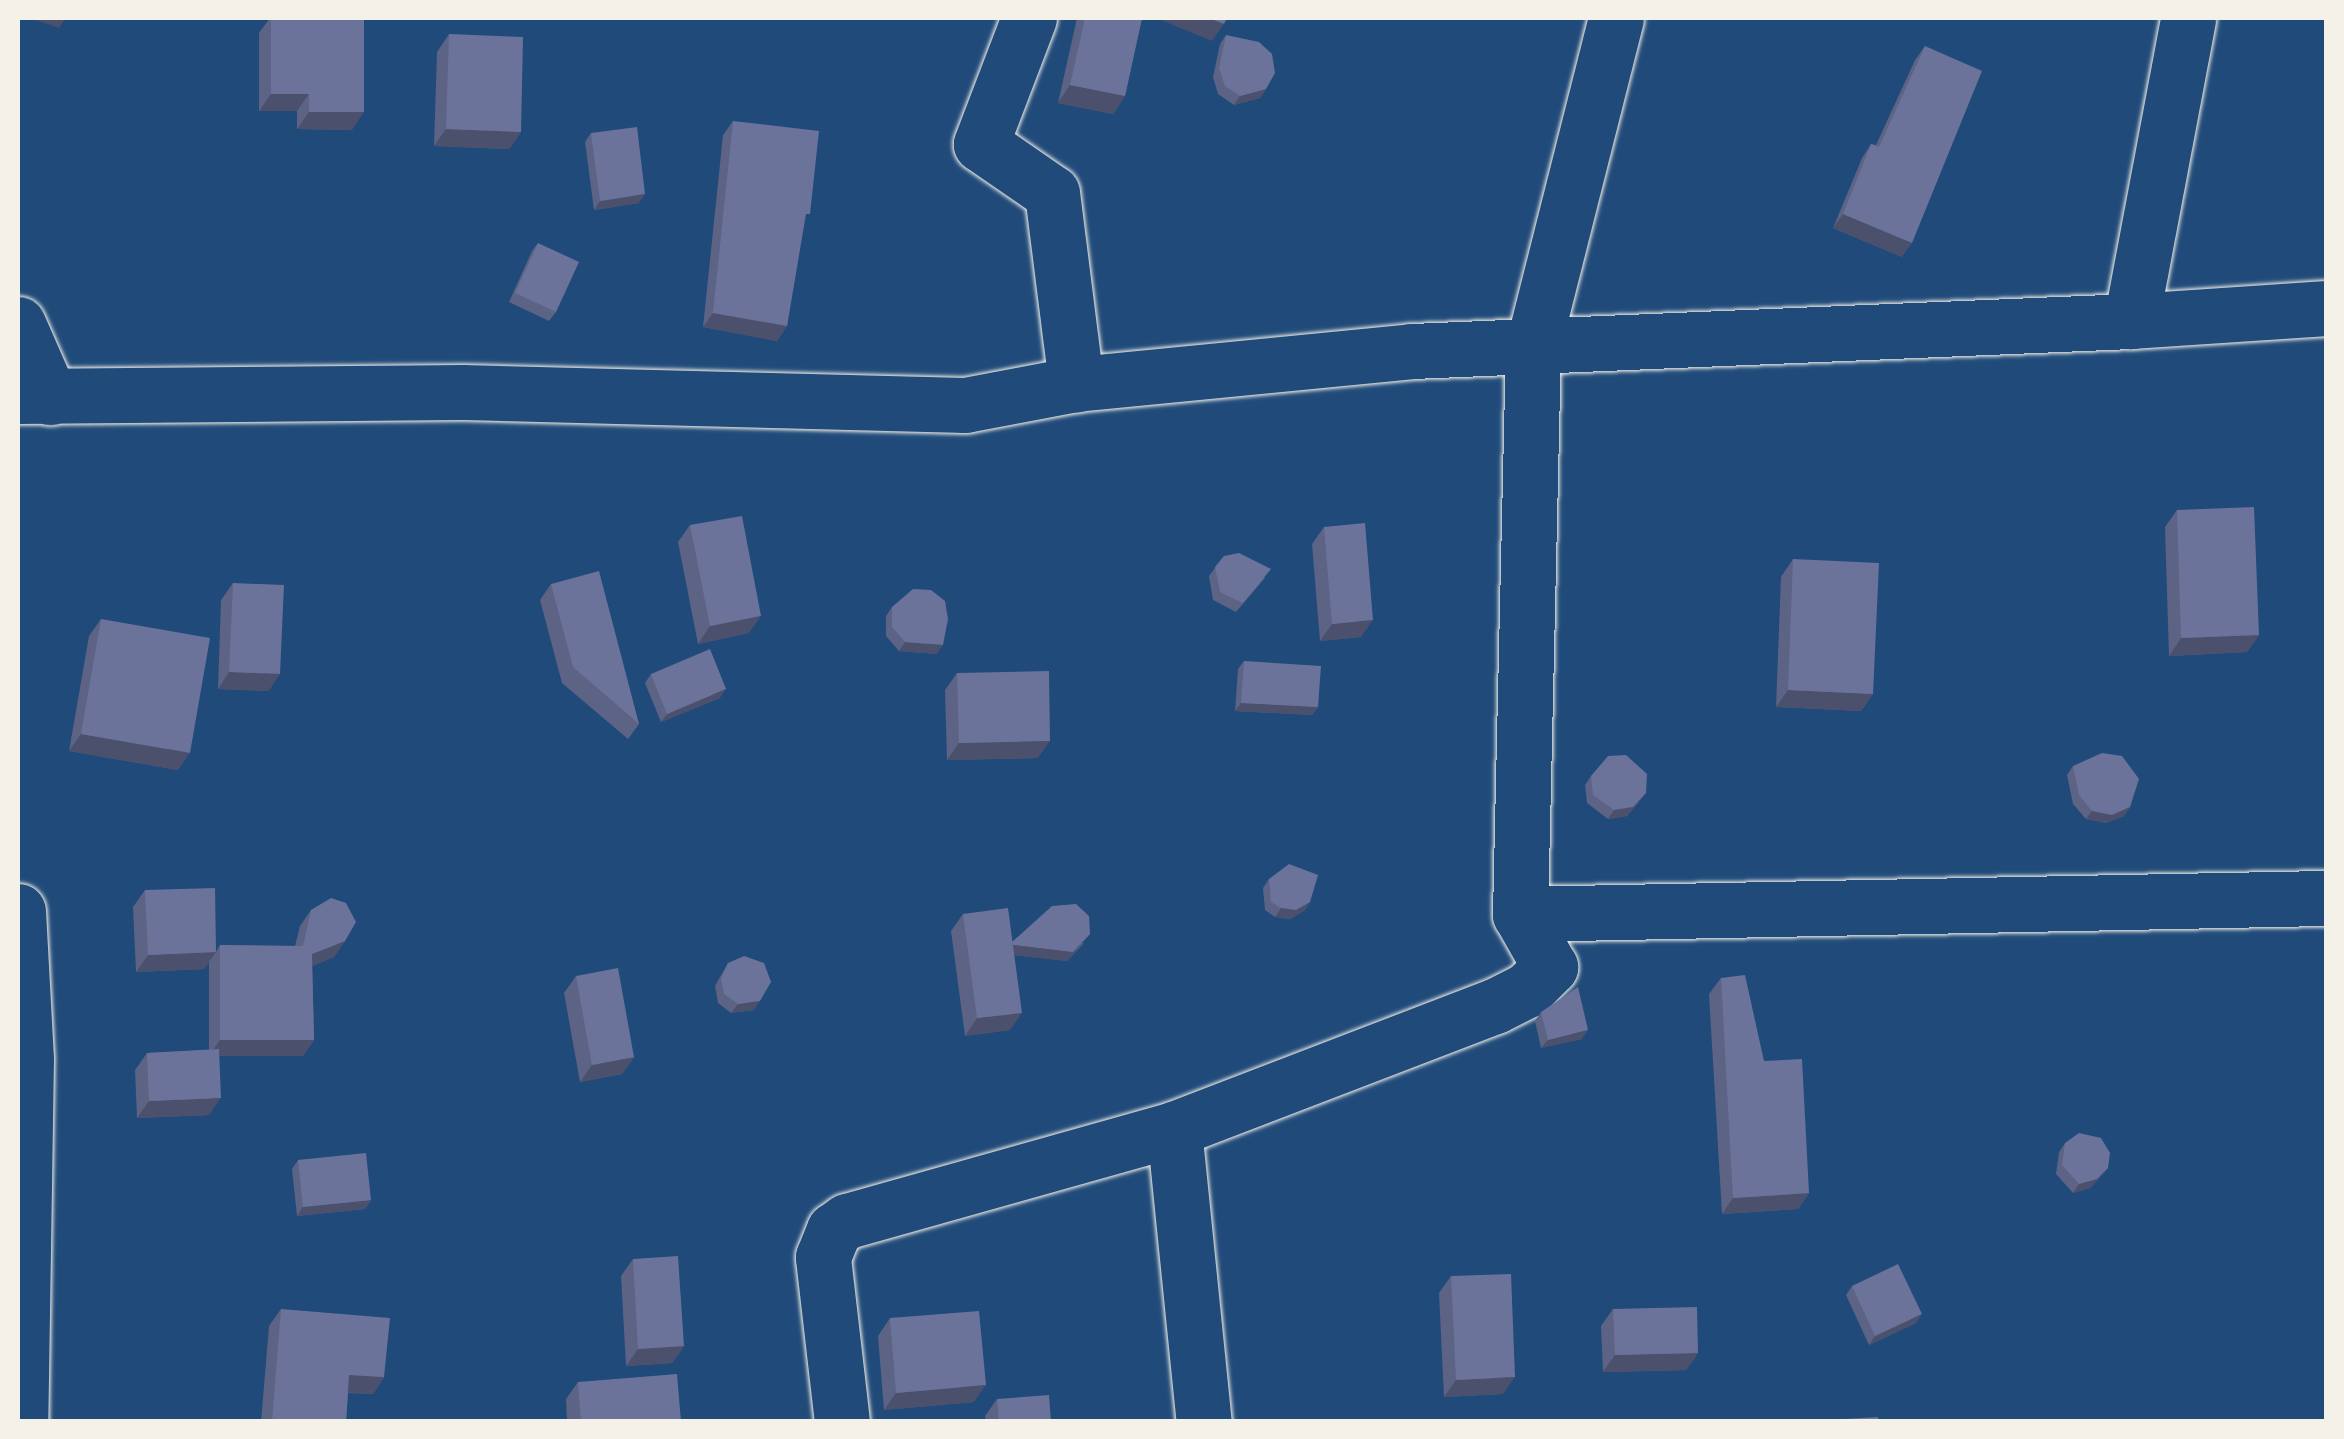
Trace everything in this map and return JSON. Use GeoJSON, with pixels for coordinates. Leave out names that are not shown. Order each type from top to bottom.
{"type":"FeatureCollection","features":[{"type":"Feature","properties":{"kind":"street"},"geometry":{"type":"LineString","coordinates":[[1029,18],[981,144],[1052,193],[1076,384]]}},
{"type":"Feature","properties":{"kind":"street"},"geometry":{"type":"LineString","coordinates":[[842,1422],[823,1257],[834,1230],[846,1221],[1174,1129],[1526,990],[1550,967],[1520,914],[1533,346],[1616,18]]}},
{"type":"Feature","properties":{"kind":"street"},"geometry":{"type":"LineString","coordinates":[[2130,321],[2188,18]]}},
{"type":"Feature","properties":{"kind":"street"},"geometry":{"type":"LineString","coordinates":[[18,324],[34,396],[463,392],[964,405],[1076,384],[1412,351],[2130,321],[2326,308]]}},
{"type":"Feature","properties":{"kind":"street"},"geometry":{"type":"LineString","coordinates":[[1520,914],[2326,898]]}},
{"type":"Feature","properties":{"kind":"street"},"geometry":{"type":"LineString","coordinates":[[18,911],[26,1060],[20,1422]]}},
{"type":"Feature","properties":{"kind":"street"},"geometry":{"type":"LineString","coordinates":[[1174,1129],[1204,1422]]}},
{"type":"Feature","properties":{"kind":"building"},"geometry":{"type":"Polygon","coordinates":[[[271,18],[364,18],[364,112],[309,112],[309,94],[271,94],[271,18]]]}},
{"type":"Feature","properties":{"kind":"building"},"geometry":{"type":"Polygon","coordinates":[[[1085,18],[1142,18],[1125,96],[1070,85],[1085,18]]]}},
{"type":"Feature","properties":{"kind":"building"},"geometry":{"type":"Polygon","coordinates":[[[449,34],[523,37],[521,132],[446,129],[449,34]]]}},
{"type":"Feature","properties":{"kind":"building"},"geometry":{"type":"Polygon","coordinates":[[[1226,35],[1259,42],[1272,54],[1275,73],[1266,89],[1240,96],[1225,86],[1219,68],[1226,35]]]}},
{"type":"Feature","properties":{"kind":"building"},"geometry":{"type":"Polygon","coordinates":[[[1925,46],[1982,71],[1912,243],[1843,214],[1871,144],[1879,147],[1925,46]]]}},
{"type":"Feature","properties":{"kind":"building"},"geometry":{"type":"Polygon","coordinates":[[[733,121],[819,131],[810,214],[806,214],[787,326],[713,313],[733,121]]]}},
{"type":"Feature","properties":{"kind":"building"},"geometry":{"type":"Polygon","coordinates":[[[637,127],[645,194],[600,201],[591,133],[637,127]]]}},
{"type":"Feature","properties":{"kind":"building"},"geometry":{"type":"Polygon","coordinates":[[[538,243],[579,262],[556,312],[515,293],[538,243]]]}},
{"type":"Feature","properties":{"kind":"building"},"geometry":{"type":"Polygon","coordinates":[[[2254,507],[2259,635],[2181,638],[2177,510],[2254,507]]]}},
{"type":"Feature","properties":{"kind":"building"},"geometry":{"type":"Polygon","coordinates":[[[742,516],[761,616],[710,626],[690,525],[742,516]]]}},
{"type":"Feature","properties":{"kind":"building"},"geometry":{"type":"Polygon","coordinates":[[[1365,523],[1373,620],[1332,624],[1324,527],[1365,523]]]}},
{"type":"Feature","properties":{"kind":"building"},"geometry":{"type":"Polygon","coordinates":[[[1239,553],[1271,569],[1243,603],[1220,592],[1215,567],[1224,556],[1239,553]]]}},
{"type":"Feature","properties":{"kind":"building"},"geometry":{"type":"Polygon","coordinates":[[[1793,559],[1879,563],[1873,694],[1788,690],[1793,559]]]}},
{"type":"Feature","properties":{"kind":"building"},"geometry":{"type":"Polygon","coordinates":[[[599,571],[639,724],[573,667],[551,584],[599,571]]]}},
{"type":"Feature","properties":{"kind":"building"},"geometry":{"type":"Polygon","coordinates":[[[233,583],[284,585],[280,674],[229,672],[233,583]]]}},
{"type":"Feature","properties":{"kind":"building"},"geometry":{"type":"Polygon","coordinates":[[[913,589],[931,590],[945,601],[948,619],[943,645],[905,642],[892,627],[892,607],[913,589]]]}},
{"type":"Feature","properties":{"kind":"building"},"geometry":{"type":"Polygon","coordinates":[[[101,619],[210,638],[190,753],[81,734],[101,619]]]}},
{"type":"Feature","properties":{"kind":"building"},"geometry":{"type":"Polygon","coordinates":[[[710,649],[726,689],[667,714],[651,674],[710,649]]]}},
{"type":"Feature","properties":{"kind":"building"},"geometry":{"type":"Polygon","coordinates":[[[1244,661],[1321,666],[1318,707],[1241,703],[1244,661]]]}},
{"type":"Feature","properties":{"kind":"building"},"geometry":{"type":"Polygon","coordinates":[[[1049,671],[1050,741],[959,743],[957,673],[1049,671]]]}},
{"type":"Feature","properties":{"kind":"building"},"geometry":{"type":"Polygon","coordinates":[[[2102,753],[2122,756],[2139,779],[2130,807],[2112,815],[2092,811],[2079,795],[2073,766],[2102,753]]]}},
{"type":"Feature","properties":{"kind":"building"},"geometry":{"type":"Polygon","coordinates":[[[1626,755],[1647,774],[1646,793],[1633,807],[1614,810],[1593,795],[1591,776],[1608,756],[1626,755]]]}},
{"type":"Feature","properties":{"kind":"building"},"geometry":{"type":"Polygon","coordinates":[[[1289,864],[1318,875],[1310,902],[1296,910],[1271,902],[1269,879],[1289,864]]]}},
{"type":"Feature","properties":{"kind":"building"},"geometry":{"type":"Polygon","coordinates":[[[215,888],[216,952],[148,955],[145,890],[215,888]]]}},
{"type":"Feature","properties":{"kind":"building"},"geometry":{"type":"Polygon","coordinates":[[[331,898],[346,903],[356,922],[345,941],[312,954],[314,1040],[220,1040],[220,945],[303,946],[311,910],[331,898]]]}},
{"type":"Feature","properties":{"kind":"building"},"geometry":{"type":"Polygon","coordinates":[[[1076,904],[1089,916],[1090,934],[1073,952],[1013,945],[1052,906],[1076,904]]]}},
{"type":"Feature","properties":{"kind":"building"},"geometry":{"type":"Polygon","coordinates":[[[1008,908],[1022,1013],[977,1018],[963,914],[1008,908]]]}},
{"type":"Feature","properties":{"kind":"building"},"geometry":{"type":"Polygon","coordinates":[[[744,956],[764,963],[771,982],[760,1001],[738,1004],[724,994],[721,978],[728,963],[744,956]]]}},
{"type":"Feature","properties":{"kind":"building"},"geometry":{"type":"Polygon","coordinates":[[[618,968],[634,1057],[592,1065],[576,976],[618,968]]]}},
{"type":"Feature","properties":{"kind":"building"},"geometry":{"type":"Polygon","coordinates":[[[1745,975],[1764,1061],[1802,1059],[1809,1193],[1733,1198],[1721,978],[1745,975]]]}},
{"type":"Feature","properties":{"kind":"building"},"geometry":{"type":"Polygon","coordinates":[[[1578,987],[1588,1030],[1548,1040],[1541,1012],[1578,987]]]}},
{"type":"Feature","properties":{"kind":"building"},"geometry":{"type":"Polygon","coordinates":[[[219,1049],[221,1098],[149,1101],[147,1053],[219,1049]]]}},
{"type":"Feature","properties":{"kind":"building"},"geometry":{"type":"Polygon","coordinates":[[[2079,1133],[2101,1138],[2110,1153],[2108,1168],[2097,1179],[2079,1184],[2062,1165],[2065,1143],[2079,1133]]]}},
{"type":"Feature","properties":{"kind":"building"},"geometry":{"type":"Polygon","coordinates":[[[366,1153],[371,1200],[303,1207],[298,1160],[366,1153]]]}},
{"type":"Feature","properties":{"kind":"building"},"geometry":{"type":"Polygon","coordinates":[[[678,1256],[684,1346],[638,1349],[633,1259],[678,1256]]]}},
{"type":"Feature","properties":{"kind":"building"},"geometry":{"type":"Polygon","coordinates":[[[1898,1264],[1922,1314],[1875,1336],[1852,1286],[1898,1264]]]}},
{"type":"Feature","properties":{"kind":"building"},"geometry":{"type":"Polygon","coordinates":[[[1511,1274],[1515,1377],[1456,1380],[1451,1276],[1511,1274]]]}},
{"type":"Feature","properties":{"kind":"building"},"geometry":{"type":"Polygon","coordinates":[[[1697,1307],[1698,1353],[1615,1355],[1613,1309],[1697,1307]]]}},
{"type":"Feature","properties":{"kind":"building"},"geometry":{"type":"Polygon","coordinates":[[[281,1309],[390,1318],[384,1377],[349,1375],[346,1422],[272,1422],[281,1309]]]}},
{"type":"Feature","properties":{"kind":"building"},"geometry":{"type":"Polygon","coordinates":[[[979,1311],[986,1385],[896,1393],[890,1318],[979,1311]]]}},
{"type":"Feature","properties":{"kind":"building"},"geometry":{"type":"Polygon","coordinates":[[[677,1374],[681,1422],[581,1422],[578,1382],[677,1374]]]}},
{"type":"Feature","properties":{"kind":"building"},"geometry":{"type":"Polygon","coordinates":[[[1049,1395],[1051,1422],[999,1422],[997,1399],[1049,1395]]]}},
{"type":"Feature","properties":{"kind":"building"},"geometry":{"type":"Polygon","coordinates":[[[1878,1417],[1878,1422],[1796,1422],[1878,1417]]]}}]}
